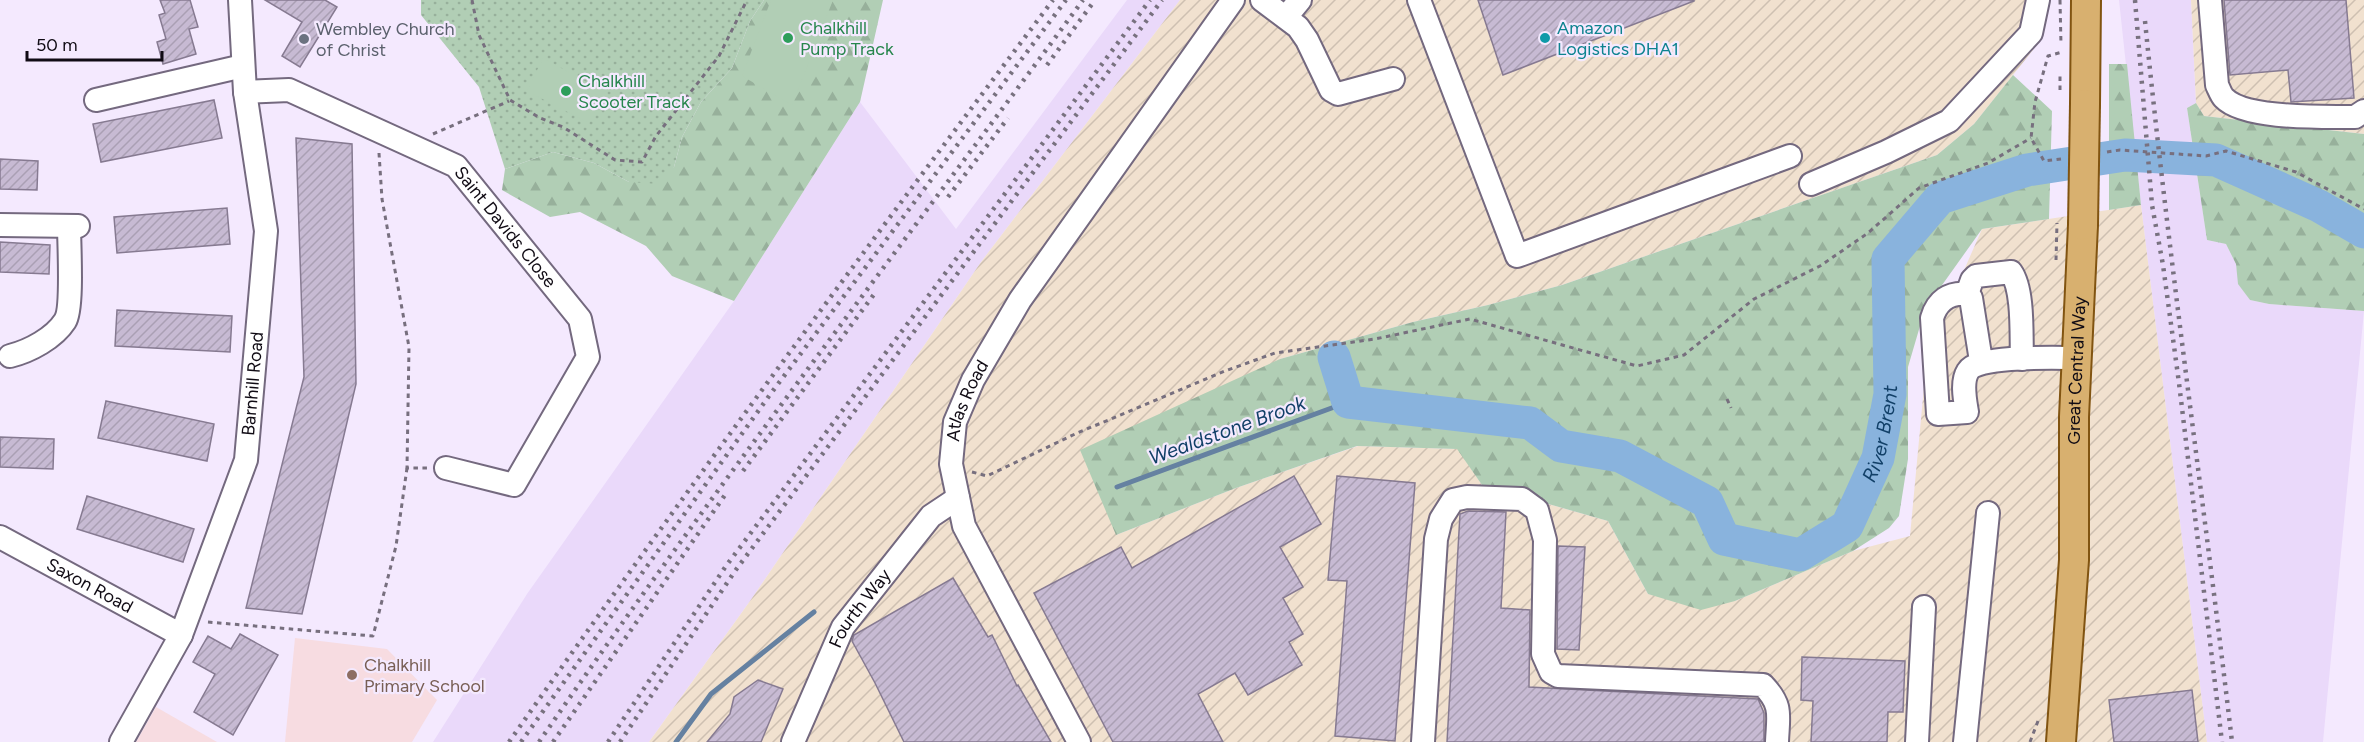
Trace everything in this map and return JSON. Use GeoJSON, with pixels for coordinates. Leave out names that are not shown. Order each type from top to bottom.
{"type":"FeatureCollection","features":[{"type":"Feature","properties":{"kind":"main road","name":"Great Central Way"},"geometry":{"type":"LineString","coordinates":[[2061,742],[2074,560],[2074,417],[2083,225],[2085,0]]}},
{"type":"Feature","properties":{"kind":"street","name":"Barnhill Road"},"geometry":{"type":"LineString","coordinates":[[121,742],[184,627],[246,460],[266,231],[245,92],[240,0]]}},
{"type":"Feature","properties":{"kind":"street","name":"Atlas Road"},"geometry":{"type":"LineString","coordinates":[[1079,742],[964,526],[953,475],[955,422],[973,380],[1020,300],[1233,0]]}},
{"type":"Feature","properties":{"kind":"street"},"geometry":{"type":"LineString","coordinates":[[1262,0],[1293,8],[1299,27],[1331,90],[1338,94],[1393,79]]}},
{"type":"Feature","properties":{"kind":"street"},"geometry":{"type":"LineString","coordinates":[[1419,0],[1517,256],[1790,156]]}},
{"type":"Feature","properties":{"kind":"street"},"geometry":{"type":"LineString","coordinates":[[1811,184],[1887,152],[1949,121],[2031,33],[2038,0]]}},
{"type":"Feature","properties":{"kind":"street"},"geometry":{"type":"LineString","coordinates":[[2210,0],[2217,85],[2224,98],[2234,104],[2259,112],[2355,117],[2364,111]]}},
{"type":"Feature","properties":{"kind":"street"},"geometry":{"type":"LineString","coordinates":[[96,100],[243,66]]}},
{"type":"Feature","properties":{"kind":"street","name":"Saint Davids Close"},"geometry":{"type":"LineString","coordinates":[[245,92],[289,90],[456,166],[580,319],[588,357],[514,486],[446,468]]}},
{"type":"Feature","properties":{"kind":"street"},"geometry":{"type":"LineString","coordinates":[[0,225],[74,226],[67,319],[48,338],[23,353],[10,356]]}},
{"type":"Feature","properties":{"kind":"street"},"geometry":{"type":"LineString","coordinates":[[1967,294],[1976,276],[2011,272],[2016,278],[2020,306],[2022,359]]}},
{"type":"Feature","properties":{"kind":"street"},"geometry":{"type":"LineString","coordinates":[[1981,362],[1971,298],[1967,294],[1950,295],[1942,300],[1932,318],[1938,414],[1966,412],[1965,378],[1968,371],[1981,362],[2077,358]]}},
{"type":"Feature","properties":{"kind":"street"},"geometry":{"type":"LineString","coordinates":[[1422,742],[1436,539],[1441,519],[1454,500],[1467,497],[1522,499],[1537,510],[1545,540],[1543,654],[1551,672],[1558,676],[1762,685],[1778,706],[1777,742]]}},
{"type":"Feature","properties":{"kind":"street","name":"Fourth Way"},"geometry":{"type":"LineString","coordinates":[[792,742],[843,627],[931,516],[958,498]]}},
{"type":"Feature","properties":{"kind":"street"},"geometry":{"type":"LineString","coordinates":[[1965,742],[1988,513]]}},
{"type":"Feature","properties":{"kind":"street","name":"Saxon Road"},"geometry":{"type":"LineString","coordinates":[[0,537],[184,627]]}},
{"type":"Feature","properties":{"kind":"street"},"geometry":{"type":"LineString","coordinates":[[1917,742],[1924,607]]}},
{"type":"Feature","properties":{"kind":"path"},"geometry":{"type":"LineString","coordinates":[[472,0],[479,35],[510,100],[540,118],[563,127],[615,160],[642,162],[656,136],[719,56],[747,0]]}},
{"type":"Feature","properties":{"kind":"path"},"geometry":{"type":"LineString","coordinates":[[2060,0],[2060,36]]}},
{"type":"Feature","properties":{"kind":"path"},"geometry":{"type":"LineString","coordinates":[[2066,158],[2044,161],[2031,138],[2035,102],[2048,56],[2061,52],[2086,53]]}},
{"type":"Feature","properties":{"kind":"path"},"geometry":{"type":"LineString","coordinates":[[409,144],[510,100]]}},
{"type":"Feature","properties":{"kind":"path"},"geometry":{"type":"LineString","coordinates":[[184,627],[373,636],[396,546],[407,468],[409,347],[382,199],[378,130]]}},
{"type":"Feature","properties":{"kind":"path"},"geometry":{"type":"LineString","coordinates":[[953,475],[971,471],[987,476],[1075,434],[1225,371],[1275,353],[1375,339],[1470,319],[1637,366],[1684,355],[1754,299],[1820,266],[1868,233],[1919,188],[1988,163],[2031,138]]}},
{"type":"Feature","properties":{"kind":"path"},"geometry":{"type":"LineString","coordinates":[[2098,153],[2120,150],[2206,156],[2226,151],[2296,172],[2364,209]]}},
{"type":"Feature","properties":{"kind":"path"},"geometry":{"type":"LineString","coordinates":[[1727,399],[1731,408]]}},
{"type":"Feature","properties":{"kind":"path"},"geometry":{"type":"LineString","coordinates":[[407,468],[446,468]]}},
{"type":"Feature","properties":{"kind":"shaded area"},"geometry":{"type":"Polygon","coordinates":[[[1127,0],[1180,0],[981,262],[750,601],[649,742],[433,742],[527,594],[734,301],[860,102],[956,229],[1127,0]]]}},
{"type":"Feature","properties":{"kind":"shaded area"},"geometry":{"type":"Polygon","coordinates":[[[1180,0],[2047,0],[2033,50],[1974,124],[1937,155],[1562,285],[1413,322],[1280,359],[1116,535],[1236,488],[1358,446],[1458,449],[1482,485],[1608,521],[1648,594],[1735,601],[1853,551],[1910,536],[1927,355],[1982,229],[2141,205],[2207,742],[649,742],[750,601],[981,262],[1180,0]]]}},
{"type":"Feature","properties":{"kind":"shaded area"},"geometry":{"type":"Polygon","coordinates":[[[2119,0],[2191,0],[2196,103],[2187,108],[2207,240],[2226,244],[2236,264],[2239,284],[2250,300],[2269,304],[2364,311],[2323,742],[2207,742],[2141,205],[2119,0]]]}},
{"type":"Feature","properties":{"kind":"shaded area"},"geometry":{"type":"Polygon","coordinates":[[[2191,0],[2364,0],[2364,134],[2204,116],[2196,103],[2191,0]]]}},
{"type":"Feature","properties":{"kind":"shaded area","name":"Chalkhill Primary School"},"geometry":{"type":"Polygon","coordinates":[[[295,638],[387,649],[437,700],[412,742],[285,742],[295,638]]]}},
{"type":"Feature","properties":{"kind":"shaded area"},"geometry":{"type":"Polygon","coordinates":[[[156,707],[217,742],[136,742],[156,707]]]}},
{"type":"Feature","properties":{"kind":"green space"},"geometry":{"type":"Polygon","coordinates":[[[421,0],[764,0],[750,21],[732,68],[701,102],[682,137],[674,167],[659,184],[629,182],[594,163],[553,152],[505,169],[479,87],[421,15],[421,0]]]}},
{"type":"Feature","properties":{"kind":"green space"},"geometry":{"type":"Polygon","coordinates":[[[764,0],[883,0],[860,102],[734,301],[672,276],[646,246],[580,212],[550,217],[502,190],[505,169],[553,152],[594,163],[629,182],[674,167],[682,137],[701,102],[732,68],[750,21],[764,0]]]}},
{"type":"Feature","properties":{"kind":"green space","name":"Chalkhill Pump Track"},"geometry":{"type":"Polygon","coordinates":[[[771,0],[833,0],[792,105],[742,76],[771,0]]]}},
{"type":"Feature","properties":{"kind":"green space","name":"Chalkhill Scooter Track"},"geometry":{"type":"Polygon","coordinates":[[[543,58],[605,92],[589,123],[527,91],[543,58]]]}},
{"type":"Feature","properties":{"kind":"green space"},"geometry":{"type":"Polygon","coordinates":[[[2109,64],[2127,64],[2141,205],[2109,210],[2109,64]]]}},
{"type":"Feature","properties":{"kind":"green space"},"geometry":{"type":"Polygon","coordinates":[[[2013,75],[2052,111],[2049,219],[1982,229],[1925,309],[1908,367],[1908,459],[1899,516],[1889,528],[1853,551],[1735,601],[1701,610],[1648,594],[1608,521],[1482,485],[1457,449],[1357,446],[1236,488],[1116,535],[1080,450],[1280,359],[1413,322],[1562,285],[1937,155],[1974,124],[2013,75]]]}},
{"type":"Feature","properties":{"kind":"green space"},"geometry":{"type":"Polygon","coordinates":[[[2196,103],[2204,116],[2364,134],[2364,311],[2269,304],[2250,300],[2238,284],[2236,264],[2226,244],[2207,240],[2187,108],[2196,103]]]}},
{"type":"Feature","properties":{"kind":"building"},"geometry":{"type":"Polygon","coordinates":[[[160,0],[190,0],[198,27],[189,29],[196,54],[163,64],[157,42],[166,39],[159,15],[165,13],[160,0]]]}},
{"type":"Feature","properties":{"kind":"building","name":"Wembley Church of Christ"},"geometry":{"type":"Polygon","coordinates":[[[265,0],[325,0],[337,7],[300,67],[282,56],[302,22],[265,0]]]}},
{"type":"Feature","properties":{"kind":"building","name":"Amazon Logistics DHA1"},"geometry":{"type":"Polygon","coordinates":[[[1478,0],[1694,0],[1694,1],[1503,75],[1478,0]]]}},
{"type":"Feature","properties":{"kind":"building"},"geometry":{"type":"Polygon","coordinates":[[[2224,0],[2346,0],[2354,98],[2291,102],[2288,70],[2230,75],[2224,0]]]}},
{"type":"Feature","properties":{"kind":"building"},"geometry":{"type":"Polygon","coordinates":[[[214,100],[222,138],[101,162],[93,124],[214,100]]]}},
{"type":"Feature","properties":{"kind":"building"},"geometry":{"type":"Polygon","coordinates":[[[296,138],[352,144],[356,384],[302,614],[246,608],[304,377],[296,138]]]}},
{"type":"Feature","properties":{"kind":"building"},"geometry":{"type":"Polygon","coordinates":[[[0,159],[38,161],[37,190],[0,189],[0,159]]]}},
{"type":"Feature","properties":{"kind":"building"},"geometry":{"type":"Polygon","coordinates":[[[227,208],[230,244],[117,253],[114,217],[227,208]]]}},
{"type":"Feature","properties":{"kind":"building"},"geometry":{"type":"Polygon","coordinates":[[[0,242],[50,245],[49,274],[0,272],[0,242]]]}},
{"type":"Feature","properties":{"kind":"building"},"geometry":{"type":"Polygon","coordinates":[[[117,310],[232,316],[230,352],[115,346],[117,310]]]}},
{"type":"Feature","properties":{"kind":"building"},"geometry":{"type":"Polygon","coordinates":[[[106,401],[214,424],[207,461],[98,438],[106,401]]]}},
{"type":"Feature","properties":{"kind":"building"},"geometry":{"type":"Polygon","coordinates":[[[0,437],[54,439],[53,469],[0,467],[0,437]]]}},
{"type":"Feature","properties":{"kind":"building"},"geometry":{"type":"Polygon","coordinates":[[[1294,476],[1321,524],[1280,547],[1303,587],[1283,598],[1303,634],[1289,642],[1302,665],[1248,695],[1235,673],[1198,694],[1223,742],[1113,742],[1034,593],[1121,547],[1132,568],[1294,476]]]}},
{"type":"Feature","properties":{"kind":"building"},"geometry":{"type":"Polygon","coordinates":[[[1337,476],[1415,483],[1395,741],[1335,736],[1347,581],[1328,580],[1337,476]]]}},
{"type":"Feature","properties":{"kind":"building"},"geometry":{"type":"Polygon","coordinates":[[[87,496],[194,529],[183,562],[77,529],[87,496]]]}},
{"type":"Feature","properties":{"kind":"building"},"geometry":{"type":"Polygon","coordinates":[[[1468,511],[1506,512],[1501,608],[1530,610],[1529,687],[1758,699],[1764,713],[1764,742],[1447,742],[1460,514],[1468,511]]]}},
{"type":"Feature","properties":{"kind":"building"},"geometry":{"type":"Polygon","coordinates":[[[1558,546],[1585,547],[1579,650],[1557,649],[1558,546]]]}},
{"type":"Feature","properties":{"kind":"building"},"geometry":{"type":"Polygon","coordinates":[[[953,578],[988,637],[992,635],[1017,686],[1051,742],[904,742],[852,641],[854,635],[953,578]]]}},
{"type":"Feature","properties":{"kind":"building"},"geometry":{"type":"Polygon","coordinates":[[[240,634],[278,655],[233,735],[194,712],[215,674],[193,662],[208,636],[231,649],[240,634]]]}},
{"type":"Feature","properties":{"kind":"building"},"geometry":{"type":"Polygon","coordinates":[[[1802,657],[1905,661],[1903,712],[1888,712],[1887,742],[1811,742],[1813,701],[1801,700],[1802,657]]]}},
{"type":"Feature","properties":{"kind":"building"},"geometry":{"type":"Polygon","coordinates":[[[758,680],[783,689],[761,742],[707,742],[730,714],[734,697],[758,680]]]}},
{"type":"Feature","properties":{"kind":"building"},"geometry":{"type":"Polygon","coordinates":[[[2192,690],[2198,742],[2114,742],[2109,700],[2192,690]]]}},
{"type":"Feature","properties":{"kind":"waterway","name":"River Brent"},"geometry":{"type":"LineString","coordinates":[[1334,357],[1348,402],[1530,423],[1561,446],[1620,456],[1707,502],[1724,539],[1800,555],[1847,526],[1878,458],[1890,394],[1888,259],[1940,198],[2027,170],[2125,155],[2216,160],[2319,206],[2364,232]]}},
{"type":"Feature","properties":{"kind":"waterway","name":"Wealdstone Brook"},"geometry":{"type":"LineString","coordinates":[[1117,487],[1348,402]]}},
{"type":"Feature","properties":{"kind":"waterway","name":"Wealdstone Brook"},"geometry":{"type":"LineString","coordinates":[[676,742],[711,694],[814,612]]}},
{"type":"Feature","properties":{"kind":"railway"},"geometry":{"type":"LineString","coordinates":[[509,742],[778,369],[1053,0]]}},
{"type":"Feature","properties":{"kind":"railway"},"geometry":{"type":"LineString","coordinates":[[521,742],[769,396],[1066,0]]}},
{"type":"Feature","properties":{"kind":"railway"},"geometry":{"type":"LineString","coordinates":[[539,742],[740,461],[1083,0]]}},
{"type":"Feature","properties":{"kind":"railway"},"geometry":{"type":"LineString","coordinates":[[1047,65],[1095,0]]}},
{"type":"Feature","properties":{"kind":"railway"},"geometry":{"type":"LineString","coordinates":[[608,742],[726,566],[1150,0]]}},
{"type":"Feature","properties":{"kind":"railway"},"geometry":{"type":"LineString","coordinates":[[620,742],[735,571],[1162,0]]}},
{"type":"Feature","properties":{"kind":"railway"},"geometry":{"type":"LineString","coordinates":[[2135,0],[2152,205],[2163,265],[2179,383],[2222,742]]}},
{"type":"Feature","properties":{"kind":"railway"},"geometry":{"type":"LineString","coordinates":[[2145,21],[2165,202],[2232,742]]}},
{"type":"Feature","properties":{"kind":"railway"},"geometry":{"type":"LineString","coordinates":[[948,197],[1008,118]]}},
{"type":"Feature","properties":{"kind":"railway"},"geometry":{"type":"LineString","coordinates":[[743,471],[875,293]]}},
{"type":"Feature","properties":{"kind":"railway"},"geometry":{"type":"LineString","coordinates":[[553,742],[725,495]]}},
{"type":"Feature","properties":{"kind":"place","name":"Chalkhill Pump Track"},"geometry":{"type":"Point","coordinates":[788,38]}},
{"type":"Feature","properties":{"kind":"place","name":"Amazon Logistics DHA1"},"geometry":{"type":"Point","coordinates":[1545,38]}},
{"type":"Feature","properties":{"kind":"place","name":"Wembley Church of Christ"},"geometry":{"type":"Point","coordinates":[304,39]}},
{"type":"Feature","properties":{"kind":"place","name":"Chalkhill Scooter Track"},"geometry":{"type":"Point","coordinates":[566,91]}},
{"type":"Feature","properties":{"kind":"place","name":"Chalkhill Primary School"},"geometry":{"type":"Point","coordinates":[352,675]}}]}
